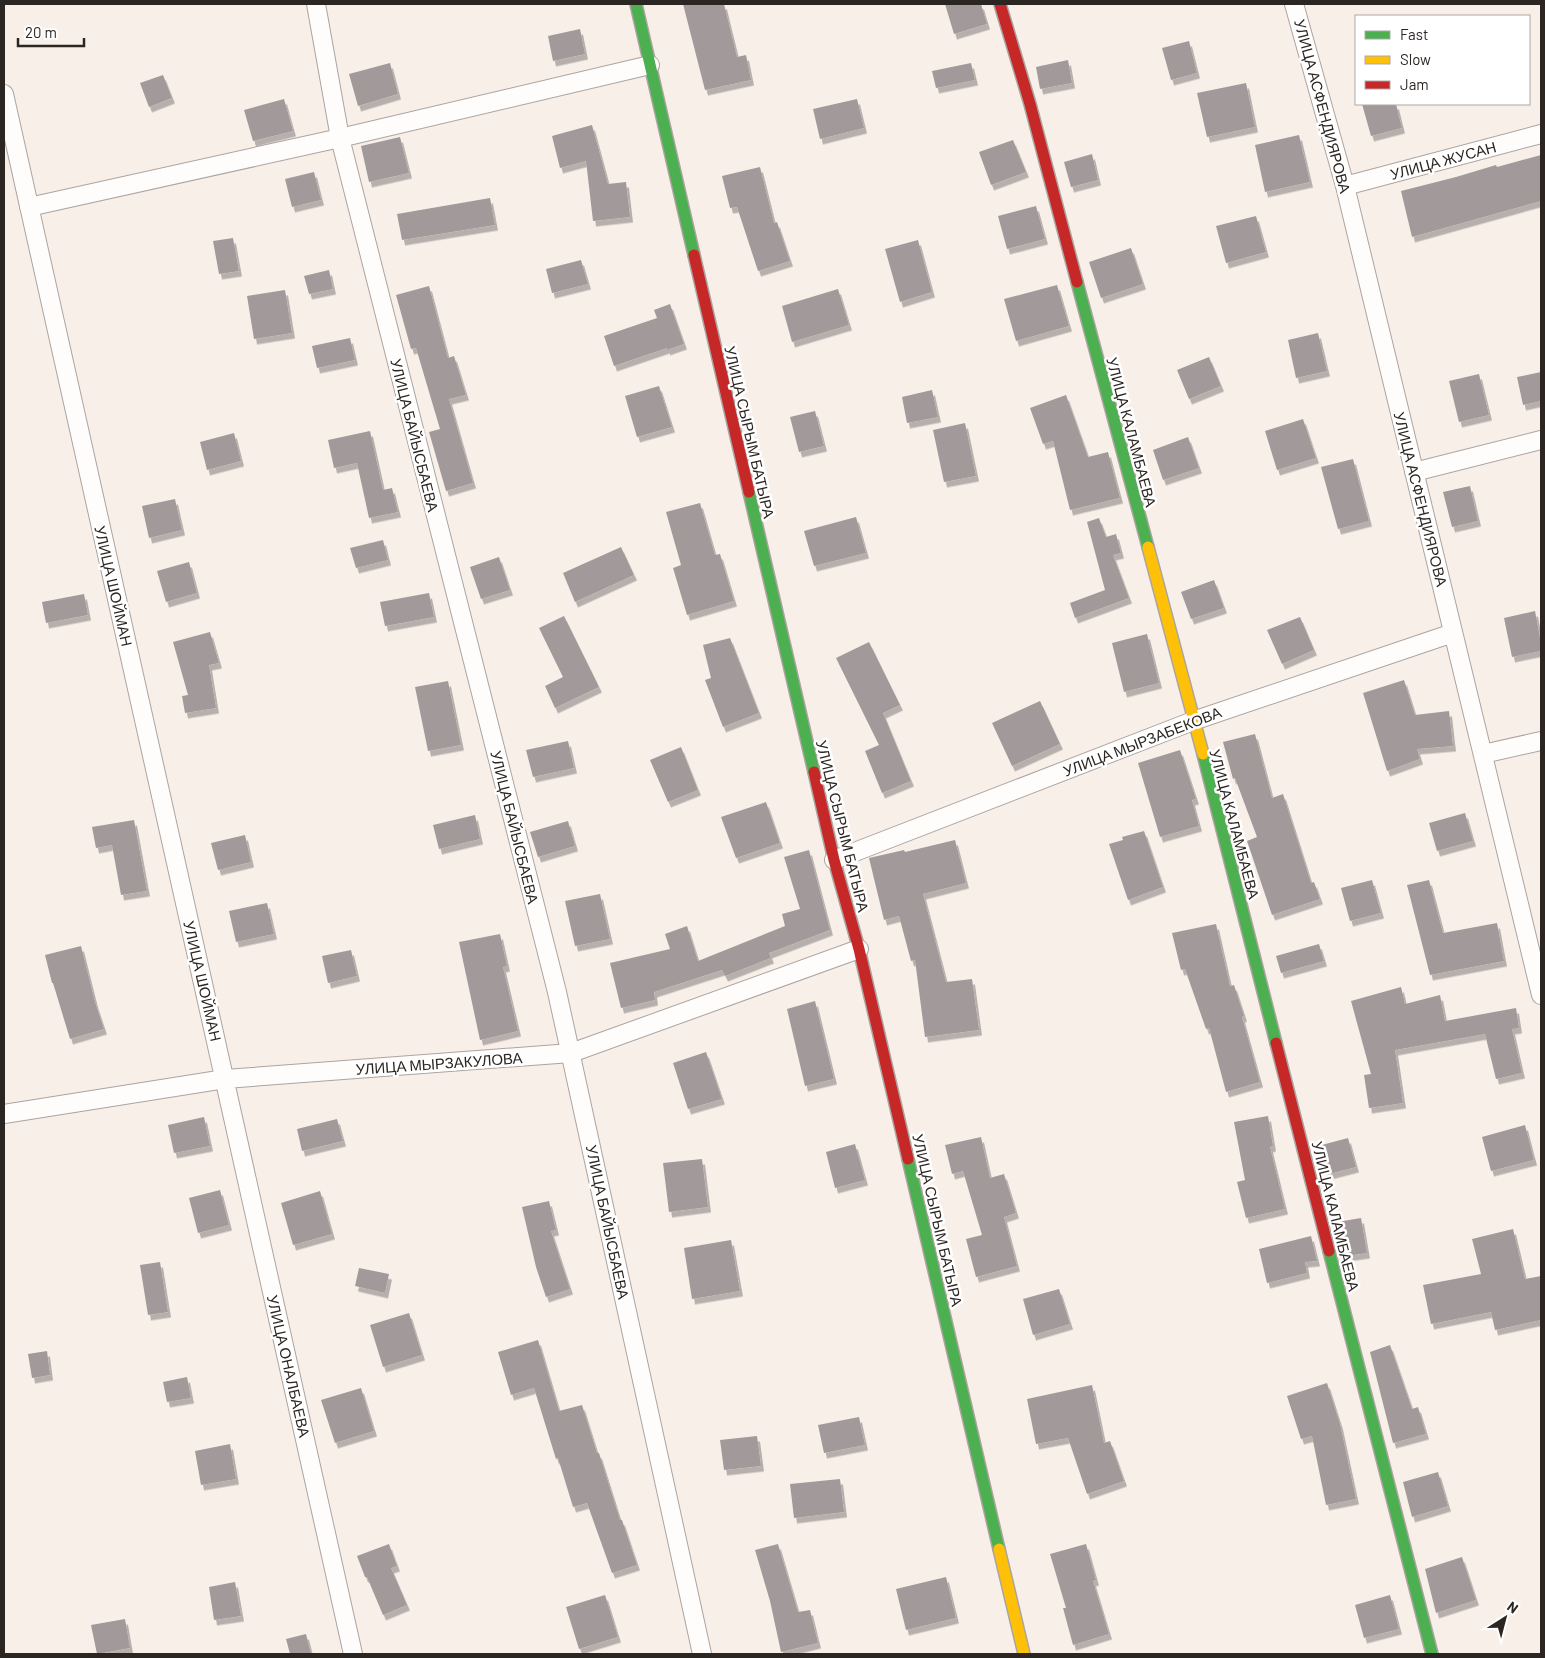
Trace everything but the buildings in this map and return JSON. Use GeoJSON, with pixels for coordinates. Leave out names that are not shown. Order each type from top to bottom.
{"type":"FeatureCollection","features":[{"type":"Feature","properties":{"kind":"street","name":"УЛИЦА БАЙЫСБАЕВА"},"geometry":{"type":"LineString","coordinates":[[316,4],[340,138],[557,992],[702,1654]]}},
{"type":"Feature","properties":{"kind":"street","name":"УЛИЦА СЫРЫМ БАТЫРА"},"geometry":{"type":"LineString","coordinates":[[636,4],[834,860],[859,949],[1024,1654]]}},
{"type":"Feature","properties":{"kind":"street","name":"УЛИЦА КАЛАМБАЕВА"},"geometry":{"type":"LineString","coordinates":[[1000,4],[1030,104],[1213,795],[1432,1654]]}},
{"type":"Feature","properties":{"kind":"street","name":"УЛИЦА АСФЕНДИЯРОВА"},"geometry":{"type":"LineString","coordinates":[[1294,4],[1345,186],[1541,995]]}},
{"type":"Feature","properties":{"kind":"street"},"geometry":{"type":"LineString","coordinates":[[29,207],[340,138],[650,65]]}},
{"type":"Feature","properties":{"kind":"street","name":"УЛИЦА ШОЙМАН"},"geometry":{"type":"LineString","coordinates":[[4,94],[225,1079]]}},
{"type":"Feature","properties":{"kind":"street","name":"УЛИЦА ЖУСАН"},"geometry":{"type":"LineString","coordinates":[[1345,186],[1541,134]]}},
{"type":"Feature","properties":{"kind":"street"},"geometry":{"type":"LineString","coordinates":[[1414,472],[1541,440]]}},
{"type":"Feature","properties":{"kind":"street","name":"УЛИЦА МЫРЗАБЕКОВА"},"geometry":{"type":"LineString","coordinates":[[834,860],[1192,720],[1454,633]]}},
{"type":"Feature","properties":{"kind":"street"},"geometry":{"type":"LineString","coordinates":[[1483,754],[1541,741]]}},
{"type":"Feature","properties":{"kind":"street","name":"УЛИЦА МЫРЗАКУЛОВА"},"geometry":{"type":"LineString","coordinates":[[4,1114],[225,1079],[571,1053],[859,949]]}},
{"type":"Feature","properties":{"kind":"street","name":"УЛИЦА ОНАЛБАЕВА"},"geometry":{"type":"LineString","coordinates":[[225,1079],[353,1654]]}},
{"type":"Feature","properties":{"kind":"traffic: fast"},"geometry":{"type":"LineString","coordinates":[[636,4],[694,255]]}},
{"type":"Feature","properties":{"kind":"traffic: fast"},"geometry":{"type":"LineString","coordinates":[[1077,282],[1148,547]]}},
{"type":"Feature","properties":{"kind":"traffic: fast"},"geometry":{"type":"LineString","coordinates":[[749,492],[814,772]]}},
{"type":"Feature","properties":{"kind":"traffic: fast"},"geometry":{"type":"LineString","coordinates":[[1203,754],[1276,1043]]}},
{"type":"Feature","properties":{"kind":"traffic: fast"},"geometry":{"type":"LineString","coordinates":[[908,1159],[999,1549]]}},
{"type":"Feature","properties":{"kind":"traffic: fast"},"geometry":{"type":"LineString","coordinates":[[1329,1251],[1432,1654]]}},
{"type":"Feature","properties":{"kind":"traffic: slow"},"geometry":{"type":"LineString","coordinates":[[1148,547],[1203,754]]}},
{"type":"Feature","properties":{"kind":"traffic: slow"},"geometry":{"type":"LineString","coordinates":[[999,1549],[1024,1654]]}},
{"type":"Feature","properties":{"kind":"traffic: jam"},"geometry":{"type":"LineString","coordinates":[[1000,4],[1030,104],[1077,282]]}},
{"type":"Feature","properties":{"kind":"traffic: jam"},"geometry":{"type":"LineString","coordinates":[[694,255],[749,492]]}},
{"type":"Feature","properties":{"kind":"traffic: jam"},"geometry":{"type":"LineString","coordinates":[[814,772],[834,860],[859,949],[908,1159]]}},
{"type":"Feature","properties":{"kind":"traffic: jam"},"geometry":{"type":"LineString","coordinates":[[1276,1043],[1329,1251]]}}]}
